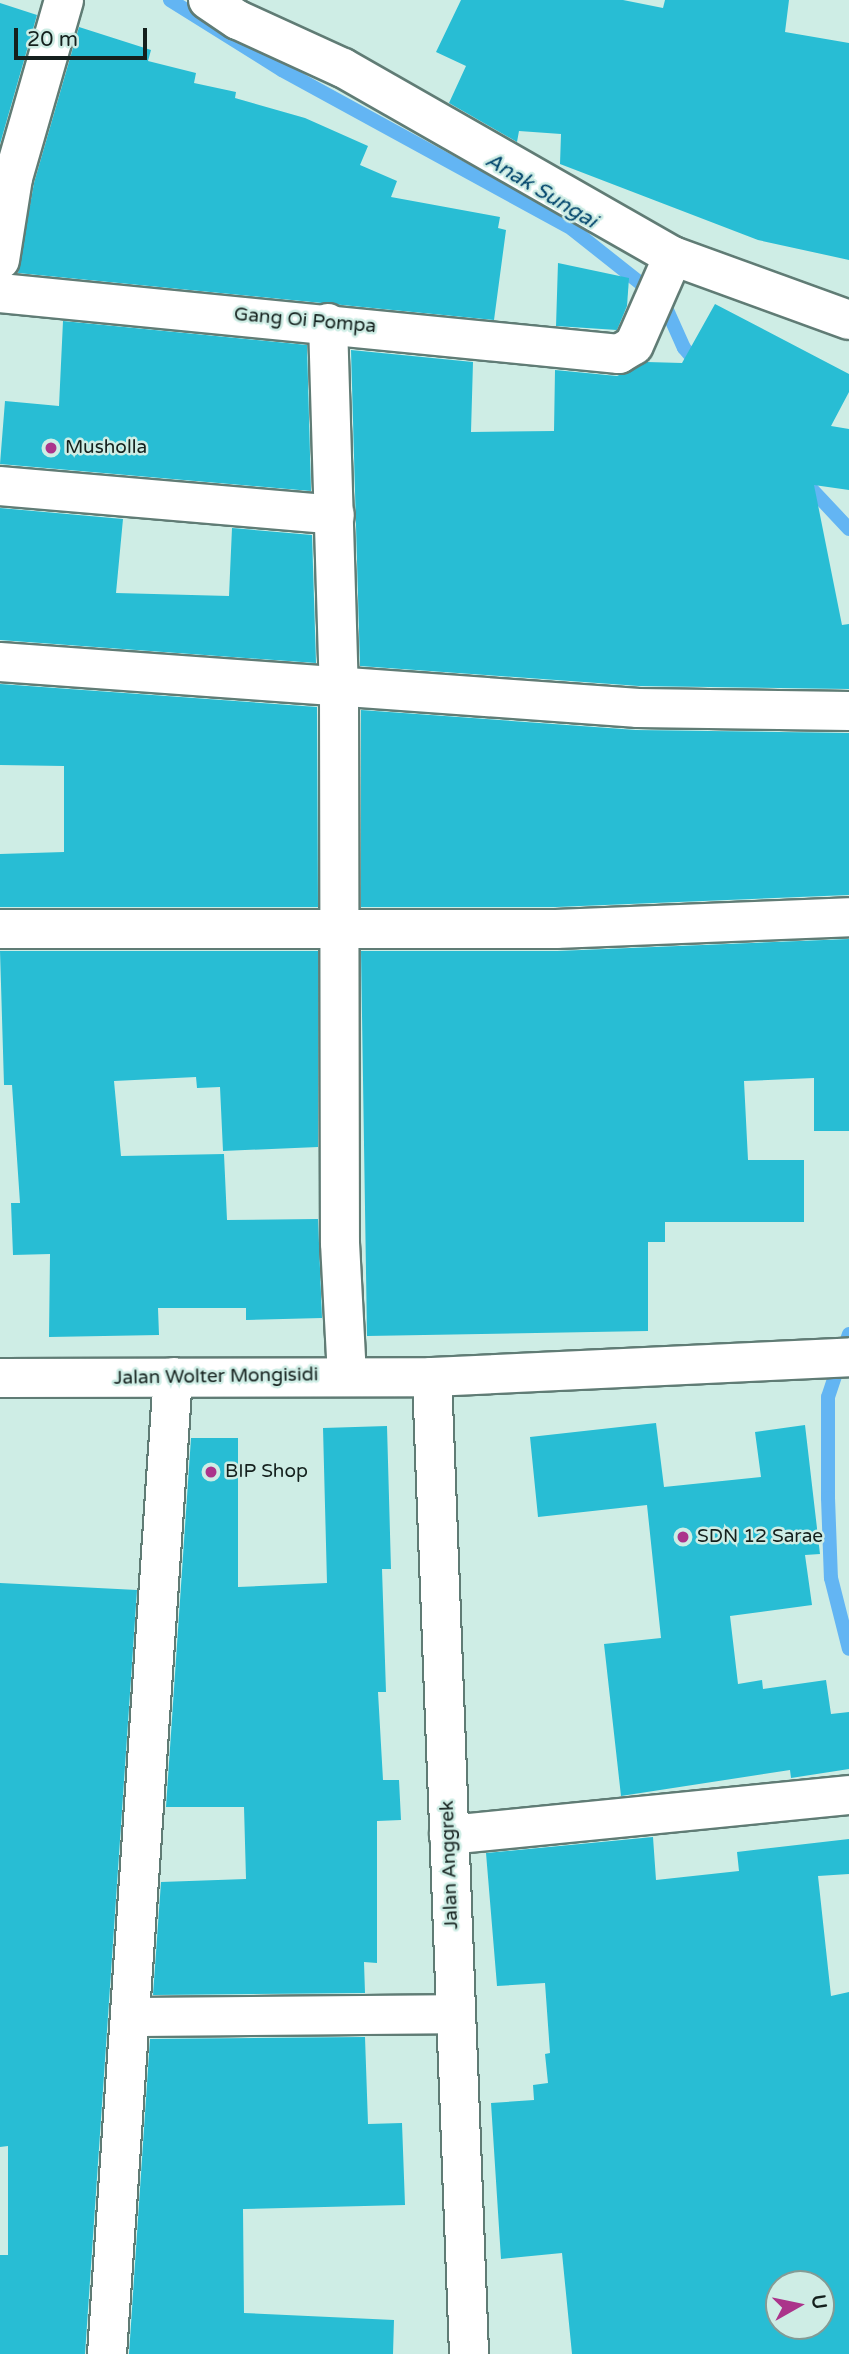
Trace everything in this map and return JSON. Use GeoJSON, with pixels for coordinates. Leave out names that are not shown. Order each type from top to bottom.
{"type":"FeatureCollection","features":[{"type":"Feature","properties":{"kind":"street"},"geometry":{"type":"LineString","coordinates":[[0,260],[13,177],[64,0]]}},
{"type":"Feature","properties":{"kind":"street"},"geometry":{"type":"LineString","coordinates":[[208,0],[238,20],[344,68],[661,281],[849,320]]}},
{"type":"Feature","properties":{"kind":"street","name":"Gang Oi Pompa"},"geometry":{"type":"LineString","coordinates":[[0,293],[328,323],[609,353],[630,350],[661,281]]}},
{"type":"Feature","properties":{"kind":"street"},"geometry":{"type":"LineString","coordinates":[[328,323],[339,689],[343,928],[340,1243],[346,1375]]}},
{"type":"Feature","properties":{"kind":"street"},"geometry":{"type":"LineString","coordinates":[[0,486],[335,515]]}},
{"type":"Feature","properties":{"kind":"street"},"geometry":{"type":"LineString","coordinates":[[0,662],[339,689],[638,708],[849,711]]}},
{"type":"Feature","properties":{"kind":"street"},"geometry":{"type":"LineString","coordinates":[[0,929],[556,929],[849,916]]}},
{"type":"Feature","properties":{"kind":"street","name":"Jalan Wolter Mongisidi"},"geometry":{"type":"LineString","coordinates":[[0,1378],[346,1375],[432,1377],[849,1357]]}},
{"type":"Feature","properties":{"kind":"street"},"geometry":{"type":"LineString","coordinates":[[107,2354],[173,1377]]}},
{"type":"Feature","properties":{"kind":"street","name":"Jalan Anggrek"},"geometry":{"type":"LineString","coordinates":[[432,1377],[469,2354]]}},
{"type":"Feature","properties":{"kind":"street"},"geometry":{"type":"LineString","coordinates":[[449,1835],[849,1795]]}},
{"type":"Feature","properties":{"kind":"street"},"geometry":{"type":"LineString","coordinates":[[130,2017],[456,2014]]}},
{"type":"Feature","properties":{"kind":"building"},"geometry":{"type":"Polygon","coordinates":[[[461,0],[623,0],[663,8],[665,0],[789,0],[785,32],[849,43],[849,260],[758,240],[560,164],[561,134],[519,131],[517,142],[449,103],[466,66],[436,52],[461,0]]]}},
{"type":"Feature","properties":{"kind":"building"},"geometry":{"type":"Polygon","coordinates":[[[0,3],[37,15],[0,144],[0,3]]]}},
{"type":"Feature","properties":{"kind":"building"},"geometry":{"type":"Polygon","coordinates":[[[79,27],[151,50],[148,61],[196,73],[194,83],[236,92],[235,98],[305,118],[368,146],[360,165],[397,181],[391,197],[500,217],[498,228],[506,230],[494,320],[18,273],[34,183],[79,27]]]}},
{"type":"Feature","properties":{"kind":"building"},"geometry":{"type":"Polygon","coordinates":[[[558,263],[629,278],[627,306],[617,330],[556,326],[558,263]]]}},
{"type":"Feature","properties":{"kind":"building"},"geometry":{"type":"Polygon","coordinates":[[[715,304],[849,374],[849,392],[831,426],[849,429],[849,490],[814,485],[842,625],[849,624],[849,689],[639,686],[360,666],[351,350],[473,362],[471,432],[554,431],[555,370],[617,376],[647,362],[682,363],[715,304]]]}},
{"type":"Feature","properties":{"kind":"building"},"geometry":{"type":"Polygon","coordinates":[[[63,321],[307,345],[311,491],[0,464],[5,401],[59,406],[63,321]]]}},
{"type":"Feature","properties":{"kind":"building"},"geometry":{"type":"Polygon","coordinates":[[[0,508],[123,519],[116,593],[229,596],[232,528],[312,535],[316,663],[0,640],[0,508]]]}},
{"type":"Feature","properties":{"kind":"building"},"geometry":{"type":"Polygon","coordinates":[[[0,684],[317,707],[318,907],[0,907],[0,854],[64,852],[64,766],[0,765],[0,684]]]}},
{"type":"Feature","properties":{"kind":"building"},"geometry":{"type":"Polygon","coordinates":[[[361,710],[636,730],[849,733],[849,895],[556,907],[361,907],[361,710]]]}},
{"type":"Feature","properties":{"kind":"building"},"geometry":{"type":"Polygon","coordinates":[[[849,939],[849,1131],[814,1131],[814,1078],[744,1081],[748,1160],[804,1160],[804,1222],[665,1222],[665,1242],[648,1242],[648,1331],[367,1336],[361,951],[557,951],[849,939]]]}},
{"type":"Feature","properties":{"kind":"building"},"geometry":{"type":"Polygon","coordinates":[[[0,951],[318,951],[318,1147],[223,1151],[220,1087],[197,1088],[196,1077],[114,1081],[121,1156],[224,1154],[227,1220],[318,1219],[322,1318],[246,1320],[246,1308],[158,1308],[159,1335],[49,1337],[50,1254],[13,1255],[11,1203],[20,1203],[12,1085],[4,1085],[0,951]]]}},
{"type":"Feature","properties":{"kind":"building"},"geometry":{"type":"Polygon","coordinates":[[[656,1423],[664,1487],[761,1477],[755,1432],[805,1425],[820,1554],[805,1555],[812,1605],[730,1616],[738,1684],[762,1680],[763,1689],[826,1680],[831,1714],[849,1712],[849,1769],[791,1778],[790,1770],[621,1796],[604,1644],[661,1638],[647,1505],[538,1517],[530,1437],[656,1423]]]}},
{"type":"Feature","properties":{"kind":"building"},"geometry":{"type":"Polygon","coordinates":[[[387,1426],[391,1569],[382,1569],[386,1692],[378,1692],[383,1780],[399,1780],[401,1820],[377,1821],[377,1963],[364,1962],[365,1993],[153,1995],[161,1882],[246,1879],[244,1807],[166,1807],[191,1438],[238,1438],[238,1587],[327,1583],[323,1428],[387,1426]]]}},
{"type":"Feature","properties":{"kind":"building"},"geometry":{"type":"Polygon","coordinates":[[[0,1583],[137,1590],[85,2354],[0,2354],[0,2255],[8,2255],[8,2146],[0,2147],[0,1583]]]}},
{"type":"Feature","properties":{"kind":"building"},"geometry":{"type":"Polygon","coordinates":[[[653,1837],[656,1880],[739,1871],[737,1852],[849,1839],[849,1874],[818,1876],[831,1996],[849,1992],[849,2354],[572,2354],[562,2253],[501,2259],[491,2103],[534,2100],[533,2085],[548,2083],[545,2054],[550,2053],[545,1983],[497,1986],[486,1853],[653,1837]]]}},
{"type":"Feature","properties":{"kind":"building"},"geometry":{"type":"Polygon","coordinates":[[[365,2037],[368,2124],[402,2123],[405,2205],[243,2209],[244,2313],[394,2320],[393,2354],[129,2354],[150,2039],[365,2037]]]}},
{"type":"Feature","properties":{"kind":"waterway","name":"Anak Sungai"},"geometry":{"type":"LineString","coordinates":[[170,0],[282,70],[572,229],[663,301],[684,348],[699,365]]}},
{"type":"Feature","properties":{"kind":"waterway","name":"Anak Sungai"},"geometry":{"type":"LineString","coordinates":[[804,481],[849,529]]}},
{"type":"Feature","properties":{"kind":"waterway","name":"Anak Sungai"},"geometry":{"type":"LineString","coordinates":[[849,1334],[828,1397],[831,1578],[849,1649]]}},
{"type":"Feature","properties":{"kind":"place","name":"Musholla"},"geometry":{"type":"Point","coordinates":[51,448]}},
{"type":"Feature","properties":{"kind":"place","name":"BIP Shop"},"geometry":{"type":"Point","coordinates":[211,1472]}},
{"type":"Feature","properties":{"kind":"place","name":"SDN 12 Sarae"},"geometry":{"type":"Point","coordinates":[683,1537]}}]}
